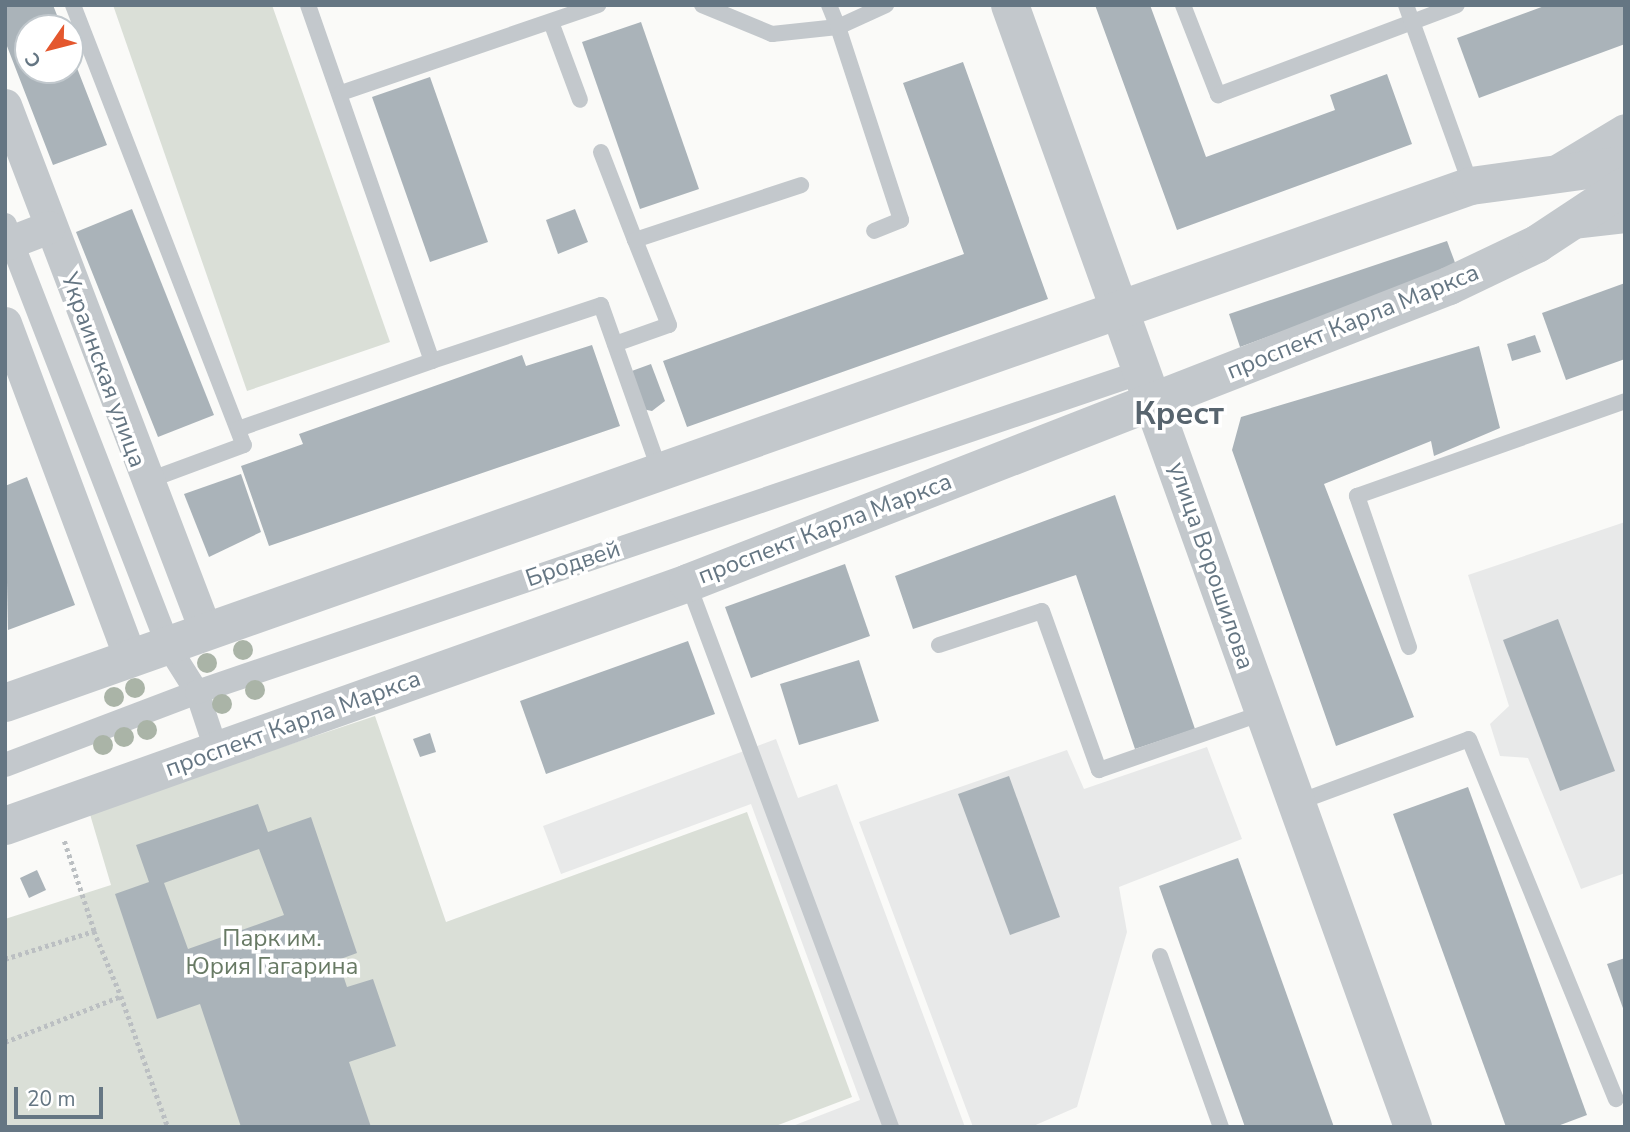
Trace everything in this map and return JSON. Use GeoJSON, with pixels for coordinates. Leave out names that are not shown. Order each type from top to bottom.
{"type":"FeatureCollection","features":[{"type":"Feature","properties":{"kind":"street","name":"улица Ворошилова"},"geometry":{"type":"LineString","coordinates":[[1010,5],[1413,1127]]}},
{"type":"Feature","properties":{"kind":"street","name":"Украинская улица"},"geometry":{"type":"LineString","coordinates":[[5,105],[144,482],[206,632]]}},
{"type":"Feature","properties":{"kind":"street"},"geometry":{"type":"LineString","coordinates":[[1557,171],[1625,130]]}},
{"type":"Feature","properties":{"kind":"street"},"geometry":{"type":"LineString","coordinates":[[5,703],[130,657],[660,474],[1119,306],[1471,186],[1557,171],[1625,164]]}},
{"type":"Feature","properties":{"kind":"street","name":"проспект Карла Маркса"},"geometry":{"type":"LineString","coordinates":[[5,826],[688,583],[1149,386],[1449,286],[1572,222],[1625,186]]}},
{"type":"Feature","properties":{"kind":"street"},"geometry":{"type":"LineString","coordinates":[[1572,222],[1625,216]]}},
{"type":"Feature","properties":{"kind":"street"},"geometry":{"type":"LineString","coordinates":[[49,227],[7,237],[168,646],[197,692],[217,752]]}},
{"type":"Feature","properties":{"kind":"street"},"geometry":{"type":"LineString","coordinates":[[5,323],[130,657]]}},
{"type":"Feature","properties":{"kind":"street","name":"Бродвей"},"geometry":{"type":"LineString","coordinates":[[5,765],[197,692],[1149,386]]}},
{"type":"Feature","properties":{"kind":"lane"},"geometry":{"type":"LineString","coordinates":[[73,5],[244,445],[144,482]]}},
{"type":"Feature","properties":{"kind":"lane"},"geometry":{"type":"LineString","coordinates":[[308,5],[341,93],[432,361]]}},
{"type":"Feature","properties":{"kind":"lane"},"geometry":{"type":"LineString","coordinates":[[341,93],[598,5]]}},
{"type":"Feature","properties":{"kind":"lane"},"geometry":{"type":"LineString","coordinates":[[702,5],[772,34],[838,27],[887,5]]}},
{"type":"Feature","properties":{"kind":"lane"},"geometry":{"type":"LineString","coordinates":[[829,5],[901,219],[874,231]]}},
{"type":"Feature","properties":{"kind":"lane"},"geometry":{"type":"LineString","coordinates":[[1183,5],[1218,95],[1457,5]]}},
{"type":"Feature","properties":{"kind":"lane"},"geometry":{"type":"LineString","coordinates":[[1406,5],[1471,186]]}},
{"type":"Feature","properties":{"kind":"lane"},"geometry":{"type":"LineString","coordinates":[[551,22],[580,100]]}},
{"type":"Feature","properties":{"kind":"lane"},"geometry":{"type":"LineString","coordinates":[[601,152],[669,325],[615,344]]}},
{"type":"Feature","properties":{"kind":"lane"},"geometry":{"type":"LineString","coordinates":[[635,240],[801,185]]}},
{"type":"Feature","properties":{"kind":"lane"},"geometry":{"type":"LineString","coordinates":[[238,429],[601,304],[660,474]]}},
{"type":"Feature","properties":{"kind":"lane"},"geometry":{"type":"LineString","coordinates":[[1409,647],[1357,496],[1625,401]]}},
{"type":"Feature","properties":{"kind":"lane"},"geometry":{"type":"LineString","coordinates":[[688,583],[891,1127]]}},
{"type":"Feature","properties":{"kind":"lane"},"geometry":{"type":"LineString","coordinates":[[939,645],[1042,611],[1099,770],[1263,713]]}},
{"type":"Feature","properties":{"kind":"lane"},"geometry":{"type":"LineString","coordinates":[[1296,803],[1469,739],[1616,1099]]}},
{"type":"Feature","properties":{"kind":"lane"},"geometry":{"type":"LineString","coordinates":[[1160,956],[1221,1127]]}},
{"type":"Feature","properties":{"kind":"path"},"geometry":{"type":"LineString","coordinates":[[53,809],[94,930],[168,1127]]}},
{"type":"Feature","properties":{"kind":"path"},"geometry":{"type":"LineString","coordinates":[[5,960],[94,930]]}},
{"type":"Feature","properties":{"kind":"path"},"geometry":{"type":"LineString","coordinates":[[5,1042],[121,996]]}},
{"type":"Feature","properties":{"kind":"shaded area"},"geometry":{"type":"Polygon","coordinates":[[[1625,522],[1625,873],[1581,889],[1528,758],[1500,756],[1490,724],[1509,706],[1468,575],[1625,522]]]}},
{"type":"Feature","properties":{"kind":"shaded area"},"geometry":{"type":"Polygon","coordinates":[[[776,739],[798,798],[837,784],[965,1127],[790,1127],[860,1100],[751,804],[561,874],[543,826],[776,739]]]}},
{"type":"Feature","properties":{"kind":"shaded area"},"geometry":{"type":"Polygon","coordinates":[[[1207,747],[1242,839],[1119,887],[1127,932],[1077,1107],[1031,1127],[973,1127],[859,822],[1067,750],[1084,789],[1207,747]]]}},
{"type":"Feature","properties":{"kind":"green space"},"geometry":{"type":"Polygon","coordinates":[[[113,5],[272,5],[390,342],[247,391],[113,5]]]}},
{"type":"Feature","properties":{"kind":"green space","name":"Парк им. Юрия Гагарина"},"geometry":{"type":"Polygon","coordinates":[[[375,716],[446,922],[747,812],[852,1097],[773,1127],[5,1127],[5,919],[111,885],[89,811],[375,716]]]}},
{"type":"Feature","properties":{"kind":"building"},"geometry":{"type":"Polygon","coordinates":[[[5,5],[53,5],[57,14],[14,14],[14,64],[5,41],[5,5]]]}},
{"type":"Feature","properties":{"kind":"building"},"geometry":{"type":"Polygon","coordinates":[[[1095,5],[1150,5],[1206,157],[1335,110],[1330,95],[1387,74],[1412,144],[1177,230],[1095,5]]]}},
{"type":"Feature","properties":{"kind":"building"},"geometry":{"type":"Polygon","coordinates":[[[1547,5],[1625,5],[1625,44],[1479,98],[1457,38],[1547,5]]]}},
{"type":"Feature","properties":{"kind":"building"},"geometry":{"type":"Polygon","coordinates":[[[641,22],[699,189],[640,209],[582,42],[641,22]]]}},
{"type":"Feature","properties":{"kind":"building"},"geometry":{"type":"Polygon","coordinates":[[[963,62],[1048,299],[687,427],[663,361],[964,254],[903,83],[963,62]]]}},
{"type":"Feature","properties":{"kind":"building"},"geometry":{"type":"Polygon","coordinates":[[[430,77],[488,242],[430,262],[372,97],[430,77]]]}},
{"type":"Feature","properties":{"kind":"building"},"geometry":{"type":"Polygon","coordinates":[[[22,84],[83,84],[107,145],[53,165],[22,84]]]}},
{"type":"Feature","properties":{"kind":"building"},"geometry":{"type":"Polygon","coordinates":[[[132,209],[214,415],[158,437],[76,232],[132,209]]]}},
{"type":"Feature","properties":{"kind":"building"},"geometry":{"type":"Polygon","coordinates":[[[575,209],[588,242],[558,254],[546,220],[575,209]]]}},
{"type":"Feature","properties":{"kind":"building"},"geometry":{"type":"Polygon","coordinates":[[[1447,241],[1457,268],[1240,347],[1229,314],[1447,241]]]}},
{"type":"Feature","properties":{"kind":"building"},"geometry":{"type":"Polygon","coordinates":[[[1625,283],[1625,359],[1566,380],[1542,313],[1625,283]]]}},
{"type":"Feature","properties":{"kind":"building"},"geometry":{"type":"Polygon","coordinates":[[[1535,335],[1541,352],[1512,361],[1507,344],[1535,335]]]}},
{"type":"Feature","properties":{"kind":"building"},"geometry":{"type":"Polygon","coordinates":[[[592,345],[620,426],[269,546],[241,466],[303,444],[299,434],[522,355],[526,366],[592,345]]]}},
{"type":"Feature","properties":{"kind":"building"},"geometry":{"type":"Polygon","coordinates":[[[1479,346],[1500,428],[1434,456],[1431,441],[1324,484],[1414,717],[1336,746],[1232,450],[1241,417],[1479,346]]]}},
{"type":"Feature","properties":{"kind":"building"},"geometry":{"type":"Polygon","coordinates":[[[651,364],[665,401],[652,411],[642,409],[629,372],[651,364]]]}},
{"type":"Feature","properties":{"kind":"building"},"geometry":{"type":"Polygon","coordinates":[[[241,474],[261,532],[209,557],[184,494],[241,474]]]}},
{"type":"Feature","properties":{"kind":"building"},"geometry":{"type":"Polygon","coordinates":[[[27,477],[75,605],[8,630],[5,486],[27,477]]]}},
{"type":"Feature","properties":{"kind":"building"},"geometry":{"type":"Polygon","coordinates":[[[1115,495],[1195,729],[1135,749],[1076,575],[913,629],[895,576],[1115,495]]]}},
{"type":"Feature","properties":{"kind":"building"},"geometry":{"type":"Polygon","coordinates":[[[845,564],[870,636],[751,678],[725,607],[845,564]]]}},
{"type":"Feature","properties":{"kind":"building"},"geometry":{"type":"Polygon","coordinates":[[[1558,619],[1615,771],[1560,791],[1503,640],[1558,619]]]}},
{"type":"Feature","properties":{"kind":"building"},"geometry":{"type":"Polygon","coordinates":[[[688,641],[715,714],[546,774],[520,701],[688,641]]]}},
{"type":"Feature","properties":{"kind":"building"},"geometry":{"type":"Polygon","coordinates":[[[859,660],[879,721],[799,745],[780,684],[859,660]]]}},
{"type":"Feature","properties":{"kind":"building"},"geometry":{"type":"Polygon","coordinates":[[[430,733],[436,752],[420,757],[413,739],[430,733]]]}},
{"type":"Feature","properties":{"kind":"building"},"geometry":{"type":"Polygon","coordinates":[[[1009,776],[1060,917],[1010,935],[958,794],[1009,776]]]}},
{"type":"Feature","properties":{"kind":"building"},"geometry":{"type":"Polygon","coordinates":[[[1468,787],[1587,1115],[1555,1127],[1506,1127],[1393,814],[1468,787]]]}},
{"type":"Feature","properties":{"kind":"building"},"geometry":{"type":"Polygon","coordinates":[[[258,804],[268,832],[311,817],[357,953],[338,960],[347,987],[373,979],[396,1046],[349,1062],[371,1127],[241,1127],[200,1004],[157,1019],[115,894],[149,882],[136,845],[258,804]],[[259,849],[164,883],[188,949],[284,915],[259,849]]]}},
{"type":"Feature","properties":{"kind":"building"},"geometry":{"type":"Polygon","coordinates":[[[1238,858],[1334,1127],[1245,1127],[1159,886],[1238,858]]]}},
{"type":"Feature","properties":{"kind":"building"},"geometry":{"type":"Polygon","coordinates":[[[37,870],[46,890],[29,898],[20,878],[37,870]]]}},
{"type":"Feature","properties":{"kind":"building"},"geometry":{"type":"Polygon","coordinates":[[[1625,958],[1625,1011],[1624,1011],[1607,964],[1625,958]]]}},
{"type":"Feature","properties":{"kind":"district","name":"Крест"},"geometry":{"type":"Point","coordinates":[1179,414]}}]}
